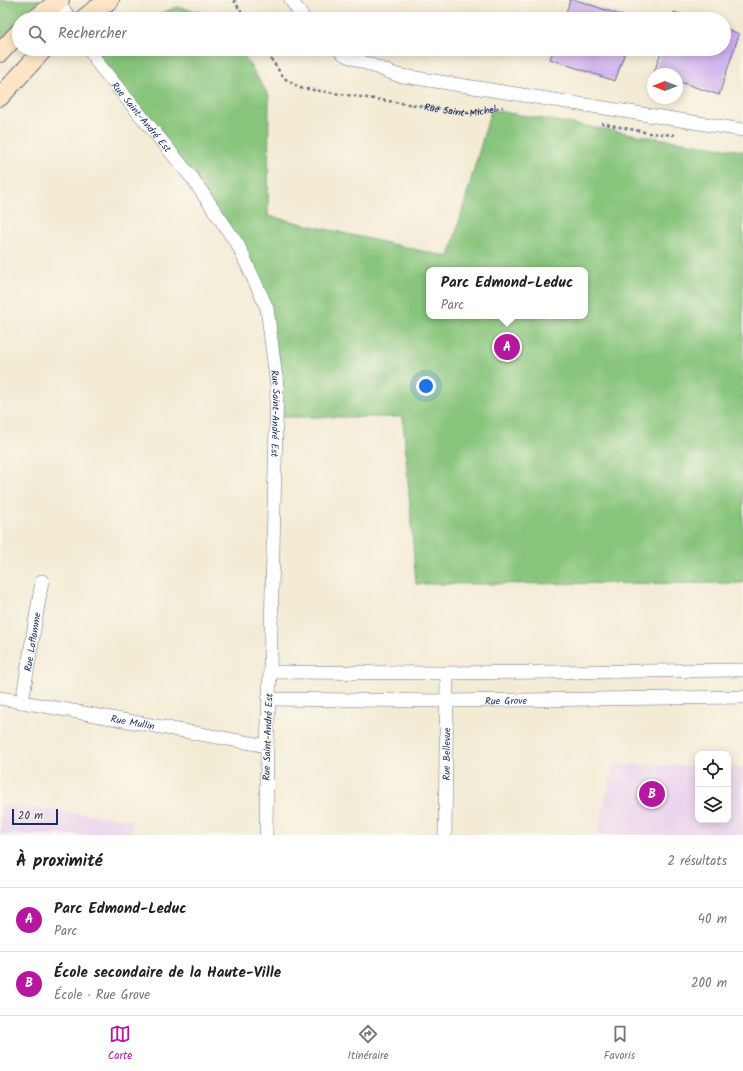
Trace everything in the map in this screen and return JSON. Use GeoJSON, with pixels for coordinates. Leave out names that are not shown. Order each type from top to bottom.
{"type":"FeatureCollection","features":[{"type":"Feature","properties":{"kind":"street"},"geometry":{"type":"LineString","coordinates":[[44,12],[59,0],[66,12]]}},
{"type":"Feature","properties":{"kind":"street"},"geometry":{"type":"LineString","coordinates":[[92,12],[110,0]]}},
{"type":"Feature","properties":{"kind":"street"},"geometry":{"type":"LineString","coordinates":[[290,0],[299,12]]}},
{"type":"Feature","properties":{"kind":"street"},"geometry":{"type":"LineString","coordinates":[[0,53],[12,40]]}},
{"type":"Feature","properties":{"kind":"street"},"geometry":{"type":"LineString","coordinates":[[0,97],[38,56]]}},
{"type":"Feature","properties":{"kind":"street","name":"Rue Saint-André Est"},"geometry":{"type":"LineString","coordinates":[[94,56],[100,66],[193,179],[238,245],[267,308],[277,386],[270,672],[268,699],[266,835]]}},
{"type":"Feature","properties":{"kind":"street","name":"Rue Saint-Michel"},"geometry":{"type":"LineString","coordinates":[[348,56],[397,75],[743,130]]}},
{"type":"Feature","properties":{"kind":"street","name":"Rue Laflamme"},"geometry":{"type":"LineString","coordinates":[[22,702],[42,581]]}},
{"type":"Feature","properties":{"kind":"street"},"geometry":{"type":"LineString","coordinates":[[270,672],[447,673],[743,670]]}},
{"type":"Feature","properties":{"kind":"street","name":"Rue Bellevue"},"geometry":{"type":"LineString","coordinates":[[445,835],[447,673]]}},
{"type":"Feature","properties":{"kind":"street","name":"Rue Grove"},"geometry":{"type":"LineString","coordinates":[[268,699],[447,701],[743,696]]}},
{"type":"Feature","properties":{"kind":"street","name":"Rue Mullin"},"geometry":{"type":"LineString","coordinates":[[0,698],[267,746]]}},
{"type":"Feature","properties":{"kind":"path"},"geometry":{"type":"LineString","coordinates":[[234,0],[241,12]]}},
{"type":"Feature","properties":{"kind":"path","name":"Rue Saint-Michel"},"geometry":{"type":"LineString","coordinates":[[269,56],[284,78],[300,88],[469,113],[504,107]]}},
{"type":"Feature","properties":{"kind":"path"},"geometry":{"type":"LineString","coordinates":[[598,122],[649,133],[679,135]]}},
{"type":"Feature","properties":{"kind":"shaded area"},"geometry":{"type":"Polygon","coordinates":[[[614,764],[695,766],[695,823],[731,823],[731,767],[743,768],[743,835],[597,835],[614,764]]]}},
{"type":"Feature","properties":{"kind":"shaded area"},"geometry":{"type":"Polygon","coordinates":[[[0,804],[133,820],[130,835],[0,835],[0,804]]]}},
{"type":"Feature","properties":{"kind":"green space"},"geometry":{"type":"Polygon","coordinates":[[[0,0],[47,0],[33,12],[12,12],[12,30],[0,41],[0,0]]]}},
{"type":"Feature","properties":{"kind":"green space"},"geometry":{"type":"Polygon","coordinates":[[[177,7],[200,12],[164,12],[177,7]]]}},
{"type":"Feature","properties":{"kind":"green space"},"geometry":{"type":"Polygon","coordinates":[[[94,56],[244,56],[269,96],[268,216],[449,257],[491,110],[743,151],[743,583],[416,584],[403,417],[276,417],[267,308],[238,245],[94,56]]]}},
{"type":"Feature","properties":{"kind":"building"},"geometry":{"type":"Polygon","coordinates":[[[570,0],[576,0],[611,12],[566,12],[570,0]]]}},
{"type":"Feature","properties":{"kind":"building"},"geometry":{"type":"Polygon","coordinates":[[[731,31],[739,34],[719,95],[683,83],[683,68],[656,68],[660,56],[731,56],[731,31]]]}},
{"type":"Feature","properties":{"kind":"building"},"geometry":{"type":"Polygon","coordinates":[[[551,56],[624,56],[615,81],[550,59],[551,56]]]}},
{"type":"Feature","properties":{"kind":"place","name":"Parc Edmond-Leduc"},"geometry":{"type":"Point","coordinates":[507,347]}},
{"type":"Feature","properties":{"kind":"place","name":"École secondaire de la Haute-Ville"},"geometry":{"type":"Point","coordinates":[652,794]}}]}
